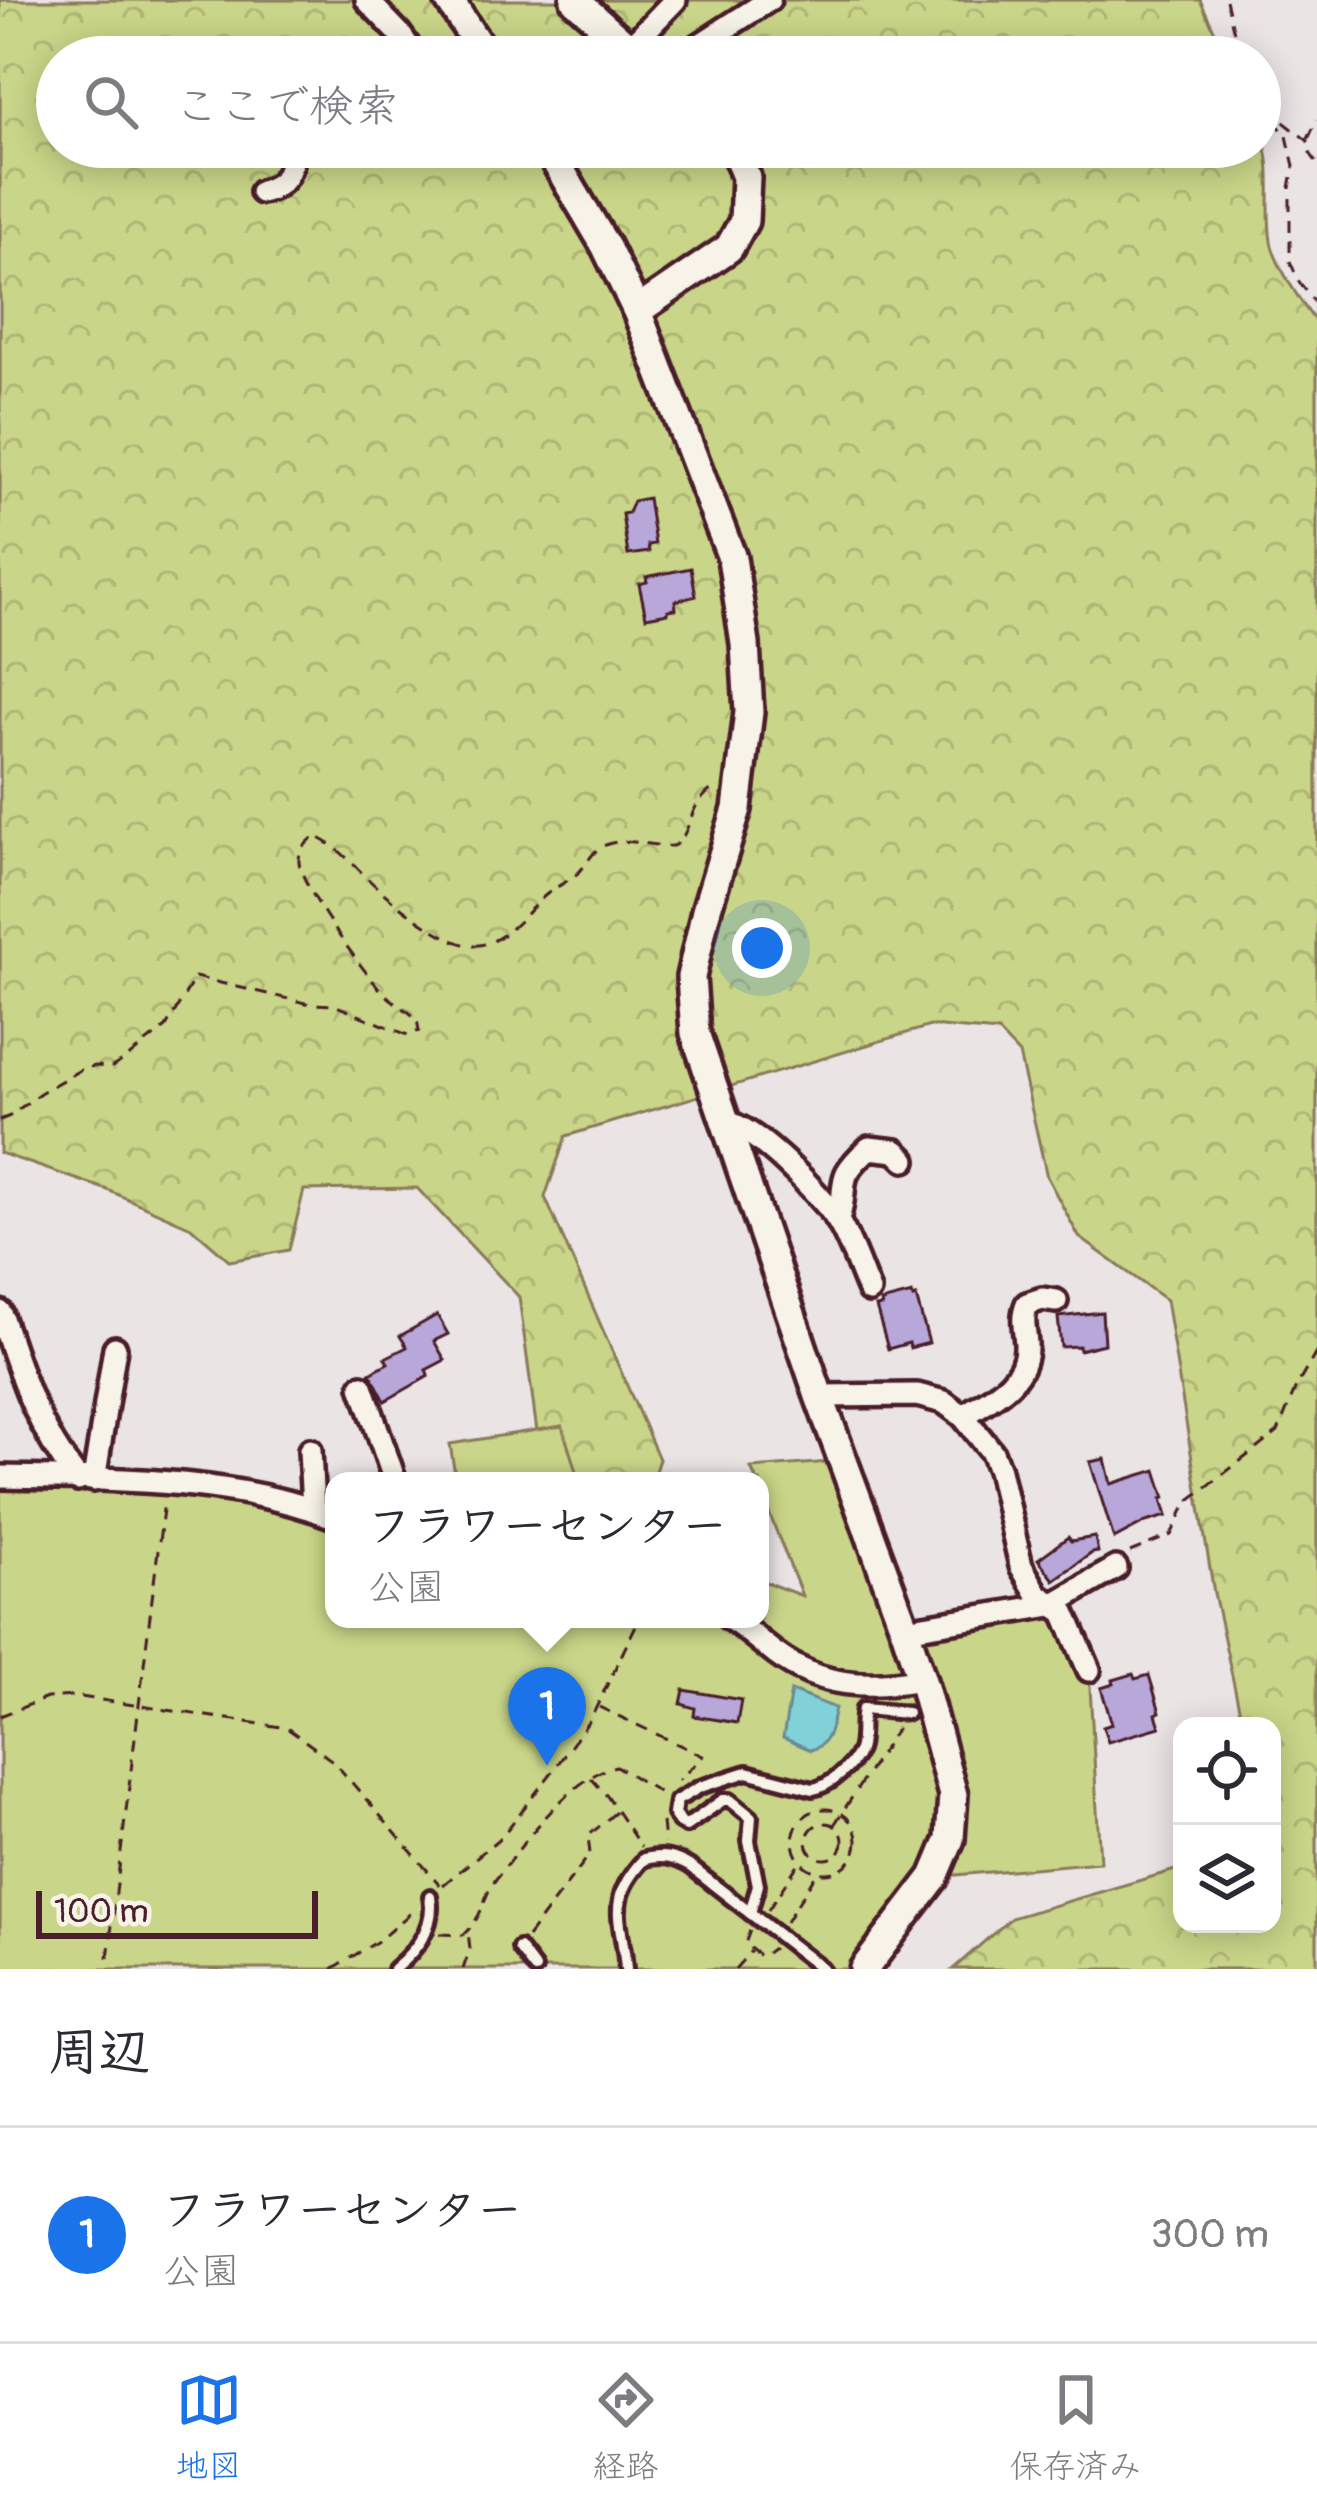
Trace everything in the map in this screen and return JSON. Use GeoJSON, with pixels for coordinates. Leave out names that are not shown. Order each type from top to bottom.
{"type":"FeatureCollection","features":[{"type":"Feature","properties":{"kind":"street"},"geometry":{"type":"LineString","coordinates":[[367,0],[401,36]]}},
{"type":"Feature","properties":{"kind":"street"},"geometry":{"type":"LineString","coordinates":[[449,0],[472,36]]}},
{"type":"Feature","properties":{"kind":"street"},"geometry":{"type":"LineString","coordinates":[[575,0],[614,36]]}},
{"type":"Feature","properties":{"kind":"street"},"geometry":{"type":"LineString","coordinates":[[647,36],[675,0]]}},
{"type":"Feature","properties":{"kind":"street"},"geometry":{"type":"LineString","coordinates":[[713,36],[769,0]]}},
{"type":"Feature","properties":{"kind":"street"},"geometry":{"type":"LineString","coordinates":[[261,192],[283,184],[292,168]]}},
{"type":"Feature","properties":{"kind":"street"},"geometry":{"type":"LineString","coordinates":[[563,168],[637,311],[732,558],[746,644],[748,712],[737,809],[691,977],[695,1033],[921,1679],[953,1795],[950,1839],[934,1877],[864,1969]]}},
{"type":"Feature","properties":{"kind":"street"},"geometry":{"type":"LineString","coordinates":[[637,311],[730,248],[743,221],[742,168]]}},
{"type":"Feature","properties":{"kind":"street"},"geometry":{"type":"LineString","coordinates":[[725,1122],[754,1134],[828,1206],[869,1291]]}},
{"type":"Feature","properties":{"kind":"street"},"geometry":{"type":"LineString","coordinates":[[838,1220],[842,1182],[850,1166],[869,1148],[896,1150],[905,1160]]}},
{"type":"Feature","properties":{"kind":"street"},"geometry":{"type":"LineString","coordinates":[[963,1416],[1022,1370],[1027,1304],[1056,1300]]}},
{"type":"Feature","properties":{"kind":"street"},"geometry":{"type":"LineString","coordinates":[[0,1312],[37,1418],[57,1452],[86,1480]]}},
{"type":"Feature","properties":{"kind":"street"},"geometry":{"type":"LineString","coordinates":[[86,1480],[116,1348]]}},
{"type":"Feature","properties":{"kind":"street"},"geometry":{"type":"LineString","coordinates":[[362,1386],[392,1472]]}},
{"type":"Feature","properties":{"kind":"street"},"geometry":{"type":"LineString","coordinates":[[819,1396],[917,1395],[944,1402],[963,1416],[992,1452],[999,1470],[1021,1566],[1038,1595],[1064,1612],[1089,1670]]}},
{"type":"Feature","properties":{"kind":"street"},"geometry":{"type":"LineString","coordinates":[[0,1477],[219,1488],[323,1513],[310,1450]]}},
{"type":"Feature","properties":{"kind":"street"},"geometry":{"type":"LineString","coordinates":[[904,1629],[1052,1605],[1116,1568]]}},
{"type":"Feature","properties":{"kind":"street"},"geometry":{"type":"LineString","coordinates":[[742,1628],[808,1674],[855,1686],[921,1679]]}},
{"type":"Feature","properties":{"kind":"lane"},"geometry":{"type":"LineString","coordinates":[[755,1917],[758,1885],[749,1841],[751,1817],[724,1800],[686,1826],[674,1814],[676,1801],[700,1787],[747,1772],[820,1789],[831,1784],[859,1750],[863,1708],[907,1713]]}},
{"type":"Feature","properties":{"kind":"lane"},"geometry":{"type":"LineString","coordinates":[[626,1968],[619,1898],[644,1859],[666,1856],[691,1868],[822,1969]]}},
{"type":"Feature","properties":{"kind":"lane"},"geometry":{"type":"LineString","coordinates":[[394,1969],[415,1953],[432,1907],[430,1896]]}},
{"type":"Feature","properties":{"kind":"lane"},"geometry":{"type":"LineString","coordinates":[[519,1948],[535,1969]]}},
{"type":"Feature","properties":{"kind":"path"},"geometry":{"type":"LineString","coordinates":[[1226,0],[1235,36]]}},
{"type":"Feature","properties":{"kind":"path"},"geometry":{"type":"LineString","coordinates":[[1281,120],[1308,141]]}},
{"type":"Feature","properties":{"kind":"path"},"geometry":{"type":"LineString","coordinates":[[1317,121],[1308,141],[1317,164]]}},
{"type":"Feature","properties":{"kind":"path"},"geometry":{"type":"LineString","coordinates":[[1281,129],[1294,166],[1290,261],[1317,307]]}},
{"type":"Feature","properties":{"kind":"path"},"geometry":{"type":"LineString","coordinates":[[0,1120],[80,1070],[112,1067],[127,1058],[166,1027],[195,977],[334,1005],[408,1035],[419,1031],[417,1019],[395,1004],[357,961],[302,877],[298,859],[315,836],[335,845],[378,888],[432,929],[459,943],[490,943],[578,873],[599,847],[624,840],[666,848],[674,845],[698,803],[743,758]]}},
{"type":"Feature","properties":{"kind":"path"},"geometry":{"type":"LineString","coordinates":[[1116,1568],[1126,1554],[1171,1535],[1186,1502],[1278,1432],[1317,1351]]}},
{"type":"Feature","properties":{"kind":"path"},"geometry":{"type":"LineString","coordinates":[[109,1958],[166,1483]]}},
{"type":"Feature","properties":{"kind":"path"},"geometry":{"type":"LineString","coordinates":[[332,1969],[378,1940],[502,1836],[597,1706],[635,1628]]}},
{"type":"Feature","properties":{"kind":"path"},"geometry":{"type":"LineString","coordinates":[[0,1716],[47,1698],[74,1696],[287,1729],[334,1762],[441,1886]]}},
{"type":"Feature","properties":{"kind":"path"},"geometry":{"type":"LineString","coordinates":[[597,1706],[704,1756],[678,1781]]}},
{"type":"Feature","properties":{"kind":"path"},"geometry":{"type":"LineString","coordinates":[[834,1825],[907,1713]]}},
{"type":"Feature","properties":{"kind":"path"},"geometry":{"type":"LineString","coordinates":[[424,1934],[463,1935],[478,1920],[496,1880],[536,1830],[569,1795],[611,1766],[667,1795],[662,1828],[666,1856]]}},
{"type":"Feature","properties":{"kind":"path"},"geometry":{"type":"LineString","coordinates":[[591,1778],[649,1858]]}},
{"type":"Feature","properties":{"kind":"path"},"geometry":{"type":"LineString","coordinates":[[820,1809],[842,1813],[856,1832],[852,1858],[837,1871],[808,1868],[793,1843],[799,1822],[820,1809]]}},
{"type":"Feature","properties":{"kind":"path"},"geometry":{"type":"LineString","coordinates":[[519,1948],[590,1854],[588,1836],[616,1812]]}},
{"type":"Feature","properties":{"kind":"path"},"geometry":{"type":"LineString","coordinates":[[799,1822],[810,1830]]}},
{"type":"Feature","properties":{"kind":"path"},"geometry":{"type":"LineString","coordinates":[[822,1823],[834,1825],[843,1840],[841,1850],[828,1858],[814,1856],[807,1846],[810,1830],[822,1823]]}},
{"type":"Feature","properties":{"kind":"path"},"geometry":{"type":"LineString","coordinates":[[841,1850],[852,1858]]}},
{"type":"Feature","properties":{"kind":"path"},"geometry":{"type":"LineString","coordinates":[[808,1868],[814,1856]]}},
{"type":"Feature","properties":{"kind":"path"},"geometry":{"type":"LineString","coordinates":[[800,1861],[755,1917],[745,1944],[761,1957],[781,1937],[817,1872]]}},
{"type":"Feature","properties":{"kind":"path"},"geometry":{"type":"LineString","coordinates":[[463,1969],[470,1949],[468,1930]]}},
{"type":"Feature","properties":{"kind":"path"},"geometry":{"type":"LineString","coordinates":[[735,1969],[752,1950]]}},
{"type":"Feature","properties":{"kind":"green space"},"geometry":{"type":"Polygon","coordinates":[[[0,0],[1200,0],[1217,36],[36,36],[36,168],[1269,168],[1273,249],[1317,323],[1317,1969],[953,1969],[1011,1918],[1173,1871],[1173,1933],[1281,1933],[1281,1717],[1241,1717],[1214,1593],[1166,1300],[1079,1237],[1047,1177],[1019,1054],[998,1032],[930,1026],[566,1136],[545,1197],[659,1459],[655,1472],[570,1472],[537,1432],[519,1297],[417,1188],[304,1190],[289,1250],[230,1261],[191,1227],[105,1189],[0,1153],[0,0]]]}},
{"type":"Feature","properties":{"kind":"green space"},"geometry":{"type":"Polygon","coordinates":[[[562,1426],[576,1472],[455,1472],[450,1444],[562,1426]]]}},
{"type":"Feature","properties":{"kind":"green space"},"geometry":{"type":"Polygon","coordinates":[[[843,1461],[905,1629],[1052,1605],[1089,1670],[1100,1862],[934,1877],[864,1969],[0,1969],[0,1477],[166,1483],[325,1515],[325,1628],[769,1628],[769,1583],[802,1596],[769,1513],[769,1472],[751,1468],[843,1461]]]}},
{"type":"Feature","properties":{"kind":"water"},"geometry":{"type":"Polygon","coordinates":[[[791,1691],[835,1708],[826,1739],[811,1750],[783,1738],[791,1691]]]}},
{"type":"Feature","properties":{"kind":"building"},"geometry":{"type":"Polygon","coordinates":[[[648,498],[655,544],[648,545],[649,552],[628,555],[622,514],[628,513],[633,501],[648,498]]]}},
{"type":"Feature","properties":{"kind":"building"},"geometry":{"type":"Polygon","coordinates":[[[691,568],[696,596],[675,601],[676,609],[668,613],[646,617],[639,584],[647,582],[646,577],[691,568]]]}},
{"type":"Feature","properties":{"kind":"building"},"geometry":{"type":"Polygon","coordinates":[[[912,1294],[929,1343],[888,1349],[876,1307],[912,1294]]]}},
{"type":"Feature","properties":{"kind":"building"},"geometry":{"type":"Polygon","coordinates":[[[1102,1312],[1104,1344],[1079,1350],[1079,1346],[1061,1347],[1058,1317],[1102,1312]]]}},
{"type":"Feature","properties":{"kind":"building"},"geometry":{"type":"Polygon","coordinates":[[[437,1315],[448,1334],[434,1341],[445,1360],[426,1370],[429,1376],[385,1401],[370,1373],[388,1363],[385,1358],[407,1347],[400,1336],[437,1315]]]}},
{"type":"Feature","properties":{"kind":"building"},"geometry":{"type":"Polygon","coordinates":[[[1105,1459],[1111,1484],[1156,1470],[1167,1516],[1114,1539],[1090,1462],[1105,1459]]]}},
{"type":"Feature","properties":{"kind":"building"},"geometry":{"type":"Polygon","coordinates":[[[1068,1537],[1071,1541],[1095,1537],[1098,1552],[1054,1580],[1038,1559],[1068,1537]]]}},
{"type":"Feature","properties":{"kind":"building"},"geometry":{"type":"Polygon","coordinates":[[[1133,1674],[1135,1679],[1149,1675],[1160,1727],[1108,1742],[1103,1727],[1112,1724],[1101,1688],[1133,1674]]]}},
{"type":"Feature","properties":{"kind":"building"},"geometry":{"type":"Polygon","coordinates":[[[684,1690],[741,1700],[737,1723],[694,1716],[695,1708],[681,1704],[684,1690]]]}},
{"type":"Feature","properties":{"kind":"place","name":"フラワーセンター"},"geometry":{"type":"Point","coordinates":[547,1766]}}]}
